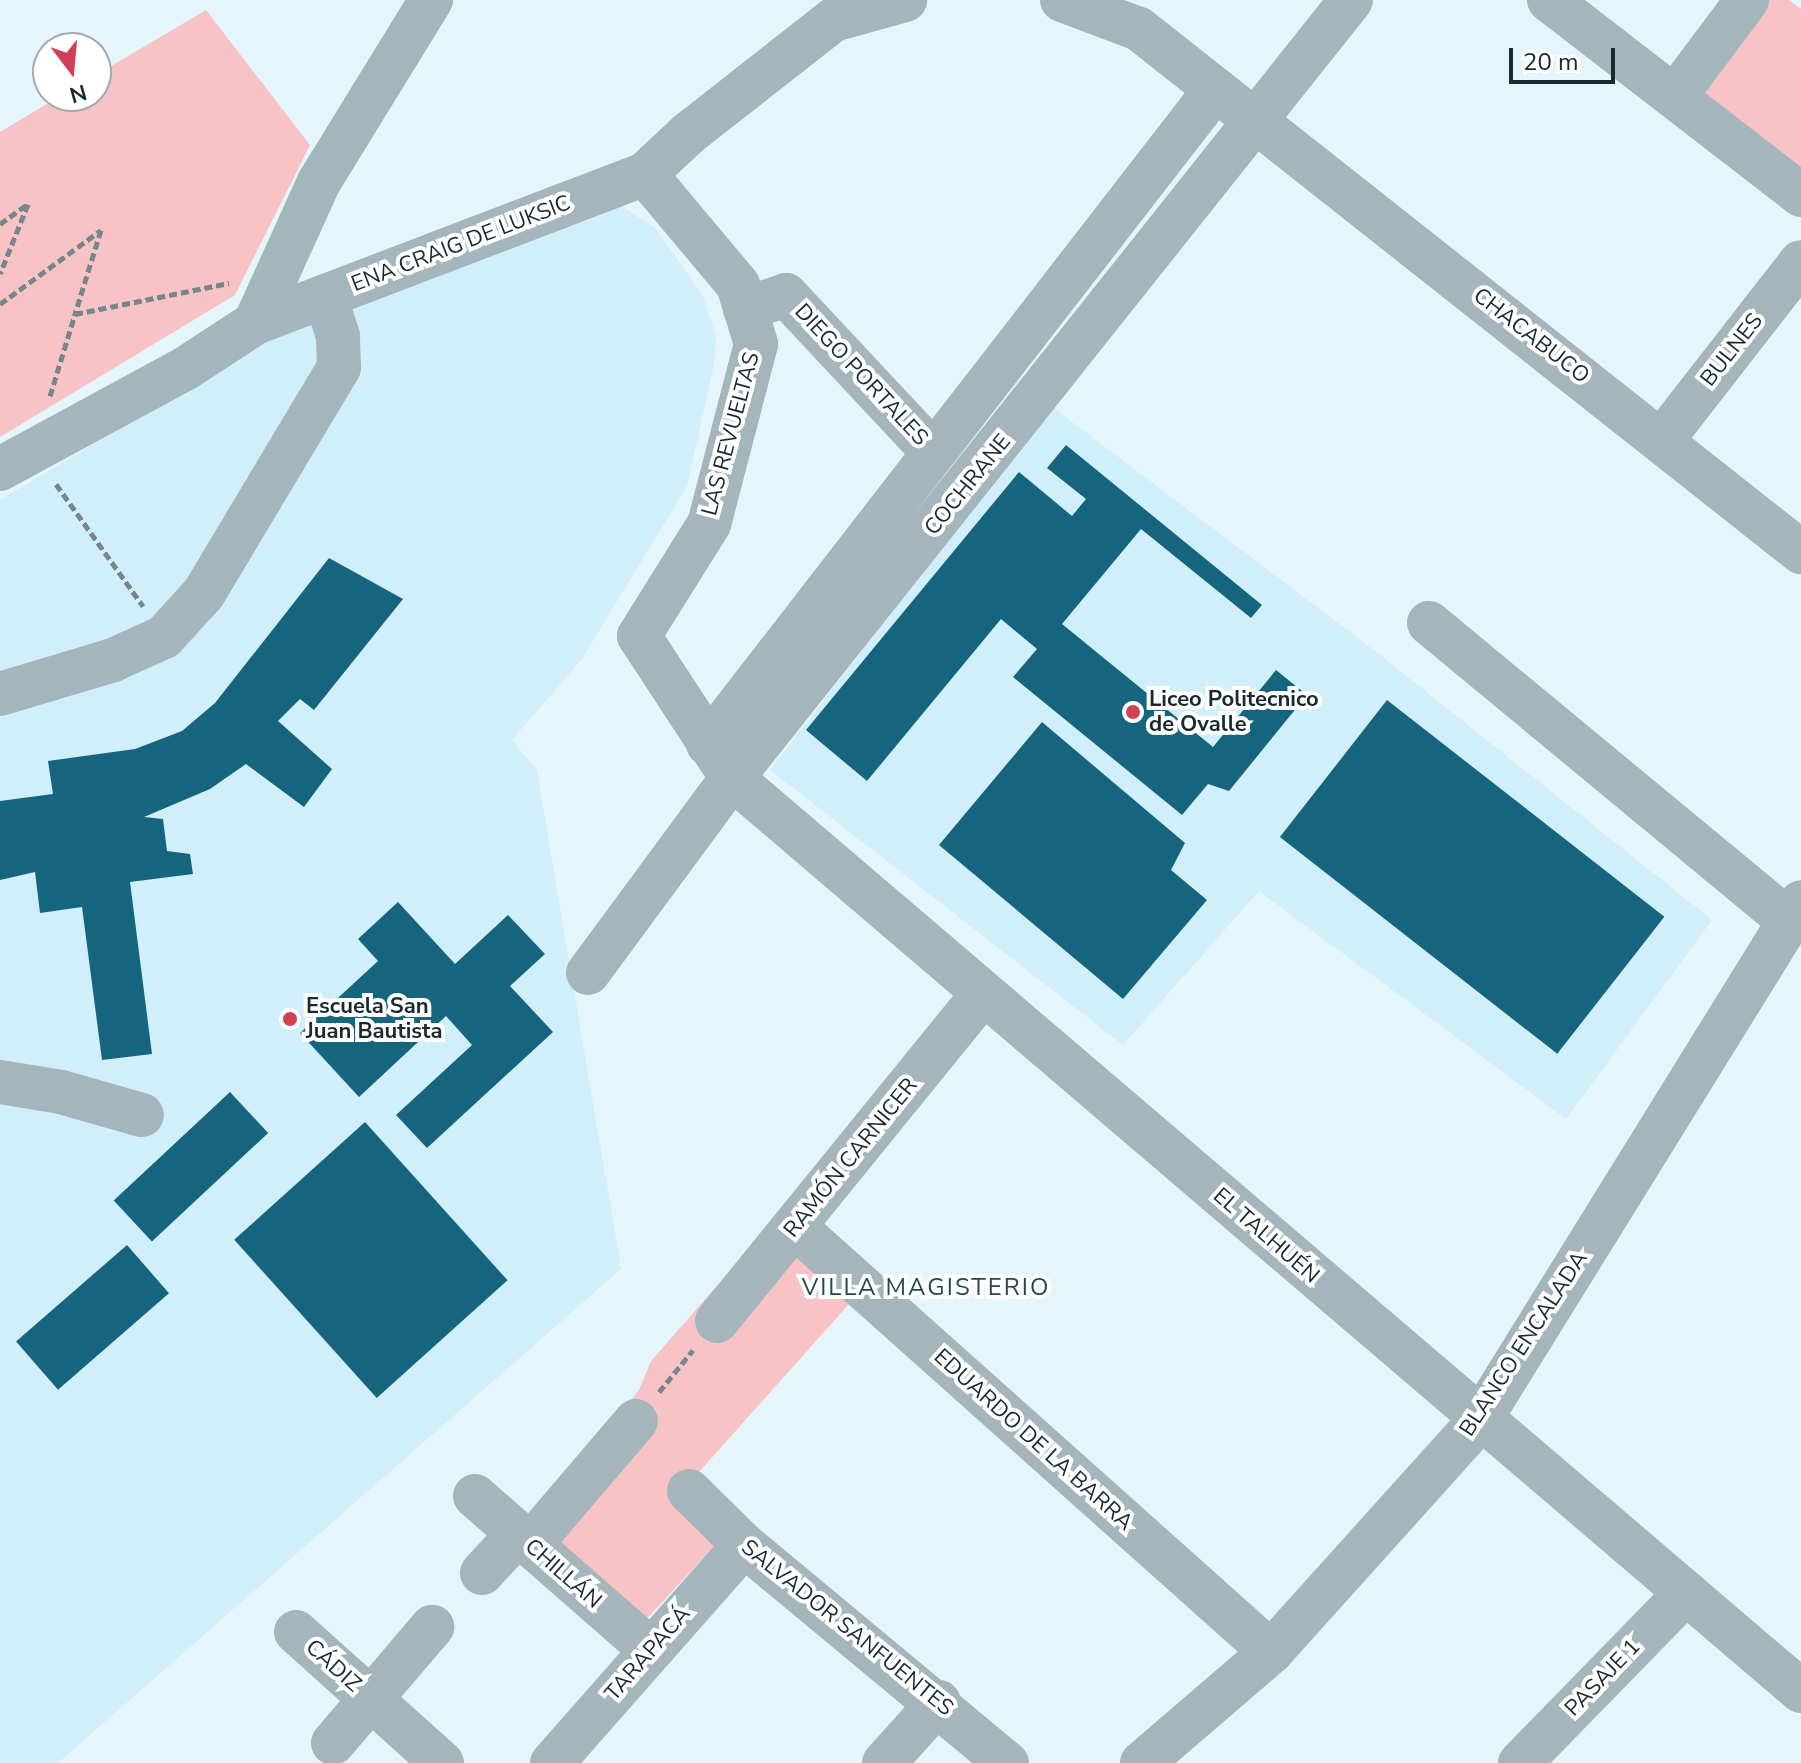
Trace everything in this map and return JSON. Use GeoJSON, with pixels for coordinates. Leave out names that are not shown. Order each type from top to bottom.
{"type":"FeatureCollection","features":[{"type":"Feature","properties":{"kind":"street"},"geometry":{"type":"LineString","coordinates":[[255,323],[304,215],[355,117],[431,0]]}},
{"type":"Feature","properties":{"kind":"street","name":"ENA CRAIG DE LUKSIC"},"geometry":{"type":"LineString","coordinates":[[16,460],[186,368],[255,323],[645,174],[689,133],[833,20],[905,0]]}},
{"type":"Feature","properties":{"kind":"street"},"geometry":{"type":"LineString","coordinates":[[1062,0],[1139,29],[1258,123]]}},
{"type":"Feature","properties":{"kind":"street","name":"COCHRANE"},"geometry":{"type":"LineString","coordinates":[[720,761],[1258,123],[1351,0]]}},
{"type":"Feature","properties":{"kind":"street"},"geometry":{"type":"LineString","coordinates":[[1549,0],[1676,95],[1801,195]]}},
{"type":"Feature","properties":{"kind":"street"},"geometry":{"type":"LineString","coordinates":[[1676,95],[1747,0]]}},
{"type":"Feature","properties":{"kind":"street","name":"COCHRANE"},"geometry":{"type":"LineString","coordinates":[[588,973],[720,761],[933,452],[1215,90]]}},
{"type":"Feature","properties":{"kind":"street","name":"CHACABUCO"},"geometry":{"type":"LineString","coordinates":[[1258,123],[1663,439],[1801,552]]}},
{"type":"Feature","properties":{"kind":"street","name":"LAS REVUELTAS"},"geometry":{"type":"LineString","coordinates":[[645,174],[738,285],[756,344],[709,524],[639,636],[720,761]]}},
{"type":"Feature","properties":{"kind":"street"},"geometry":{"type":"LineString","coordinates":[[0,694],[113,660],[164,637],[204,593],[339,367],[337,292],[320,259],[304,215]]}},
{"type":"Feature","properties":{"kind":"street","name":"BULNES"},"geometry":{"type":"LineString","coordinates":[[1663,439],[1801,262]]}},
{"type":"Feature","properties":{"kind":"street","name":"DIEGO PORTALES"},"geometry":{"type":"LineString","coordinates":[[745,309],[786,295],[933,452]]}},
{"type":"Feature","properties":{"kind":"street"},"geometry":{"type":"LineString","coordinates":[[1429,623],[1795,911]]}},
{"type":"Feature","properties":{"kind":"street","name":"EL TALHUÉN"},"geometry":{"type":"LineString","coordinates":[[720,761],[983,994],[1801,1691]]}},
{"type":"Feature","properties":{"kind":"street","name":"BLANCO ENCALADA"},"geometry":{"type":"LineString","coordinates":[[1142,1763],[1271,1652],[1480,1420],[1795,911]]}},
{"type":"Feature","properties":{"kind":"street","name":"RAMÓN CARNICER"},"geometry":{"type":"LineString","coordinates":[[717,1321],[983,994]]}},
{"type":"Feature","properties":{"kind":"street"},"geometry":{"type":"LineString","coordinates":[[0,1082],[61,1092],[142,1115]]}},
{"type":"Feature","properties":{"kind":"street","name":"EDUARDO DE LA BARRA"},"geometry":{"type":"LineString","coordinates":[[795,1227],[1271,1652]]}},
{"type":"Feature","properties":{"kind":"street"},"geometry":{"type":"LineString","coordinates":[[482,1573],[524,1540],[636,1421]]}},
{"type":"Feature","properties":{"kind":"street","name":"SALVADOR SANFUENTES"},"geometry":{"type":"LineString","coordinates":[[689,1491],[744,1545],[939,1702],[1007,1763]]}},
{"type":"Feature","properties":{"kind":"street","name":"CHILLÁN"},"geometry":{"type":"LineString","coordinates":[[475,1496],[651,1650]]}},
{"type":"Feature","properties":{"kind":"street","name":"TARAPACÁ"},"geometry":{"type":"LineString","coordinates":[[552,1763],[744,1545]]}},
{"type":"Feature","properties":{"kind":"street","name":"PASAJE 1"},"geometry":{"type":"LineString","coordinates":[[1520,1763],[1686,1593]]}},
{"type":"Feature","properties":{"kind":"street","name":"CÁDIZ"},"geometry":{"type":"LineString","coordinates":[[333,1743],[432,1627]]}},
{"type":"Feature","properties":{"kind":"street","name":"CÁDIZ"},"geometry":{"type":"LineString","coordinates":[[296,1632],[442,1763]]}},
{"type":"Feature","properties":{"kind":"street"},"geometry":{"type":"LineString","coordinates":[[884,1763],[939,1702]]}},
{"type":"Feature","properties":{"kind":"path"},"geometry":{"type":"LineString","coordinates":[[0,224],[28,204],[0,274]]}},
{"type":"Feature","properties":{"kind":"path"},"geometry":{"type":"LineString","coordinates":[[0,304],[101,230],[75,314],[16,460],[164,637]]}},
{"type":"Feature","properties":{"kind":"path"},"geometry":{"type":"LineString","coordinates":[[75,314],[277,273]]}},
{"type":"Feature","properties":{"kind":"path"},"geometry":{"type":"LineString","coordinates":[[636,1421],[717,1321]]}},
{"type":"Feature","properties":{"kind":"shaded area"},"geometry":{"type":"Polygon","coordinates":[[[1761,0],[1789,0],[1801,9],[1801,176],[1690,89],[1761,0]]]}},
{"type":"Feature","properties":{"kind":"shaded area"},"geometry":{"type":"Polygon","coordinates":[[[206,10],[310,145],[235,295],[0,437],[0,132],[33,112],[112,112],[112,66],[206,10]]]}},
{"type":"Feature","properties":{"kind":"shaded area","name":"Escuela San Juan Bautista"},"geometry":{"type":"Polygon","coordinates":[[[621,206],[655,228],[702,294],[716,335],[714,364],[687,486],[582,659],[512,740],[537,770],[621,1269],[58,1763],[0,1763],[0,500],[270,339],[621,206]]]}},
{"type":"Feature","properties":{"kind":"shaded area","name":"Liceo Politecnico de Ovalle"},"geometry":{"type":"Polygon","coordinates":[[[1051,406],[1379,654],[1712,920],[1566,1119],[1259,891],[1123,1045],[770,770],[1051,406]]]}},
{"type":"Feature","properties":{"kind":"shaded area"},"geometry":{"type":"Polygon","coordinates":[[[772,1223],[857,1295],[699,1472],[744,1514],[640,1626],[526,1527],[639,1390],[651,1361],[772,1223]]]}},
{"type":"Feature","properties":{"kind":"building"},"geometry":{"type":"Polygon","coordinates":[[[1066,445],[1262,605],[1251,618],[1141,529],[1062,624],[1213,747],[1276,670],[1307,695],[1229,791],[1208,784],[1182,815],[1013,677],[1037,649],[1001,619],[867,781],[806,730],[1019,472],[1072,516],[1086,499],[1047,468],[1066,445]]]}},
{"type":"Feature","properties":{"kind":"building"},"geometry":{"type":"Polygon","coordinates":[[[329,558],[403,599],[314,710],[300,699],[278,721],[332,769],[304,807],[246,764],[210,789],[144,817],[163,819],[167,851],[190,854],[193,874],[130,882],[152,1054],[102,1060],[82,907],[40,913],[35,872],[0,880],[0,801],[53,794],[48,761],[135,749],[182,731],[215,703],[329,558]]]}},
{"type":"Feature","properties":{"kind":"building"},"geometry":{"type":"Polygon","coordinates":[[[1387,700],[1664,917],[1557,1054],[1280,837],[1387,700]]]}},
{"type":"Feature","properties":{"kind":"building"},"geometry":{"type":"Polygon","coordinates":[[[1042,722],[1185,843],[1171,870],[1207,900],[1123,999],[939,845],[1042,722]]]}},
{"type":"Feature","properties":{"kind":"building"},"geometry":{"type":"Polygon","coordinates":[[[398,902],[455,964],[508,915],[545,954],[510,986],[553,1032],[427,1148],[396,1115],[472,1045],[446,1016],[359,1097],[300,1033],[378,961],[358,939],[398,902]]]}},
{"type":"Feature","properties":{"kind":"building"},"geometry":{"type":"Polygon","coordinates":[[[230,1092],[268,1133],[152,1241],[114,1200],[230,1092]]]}},
{"type":"Feature","properties":{"kind":"building"},"geometry":{"type":"Polygon","coordinates":[[[365,1122],[508,1280],[377,1398],[234,1240],[365,1122]]]}},
{"type":"Feature","properties":{"kind":"building"},"geometry":{"type":"Polygon","coordinates":[[[127,1245],[169,1293],[58,1390],[16,1341],[127,1245]]]}},
{"type":"Feature","properties":{"kind":"place","name":"Liceo Politecnico de Ovalle"},"geometry":{"type":"Point","coordinates":[1133,712]}},
{"type":"Feature","properties":{"kind":"place","name":"Escuela San Juan Bautista"},"geometry":{"type":"Point","coordinates":[290,1019]}},
{"type":"Feature","properties":{"kind":"district","name":"VILLA MAGISTERIO"},"geometry":{"type":"Point","coordinates":[926,1288]}}]}
